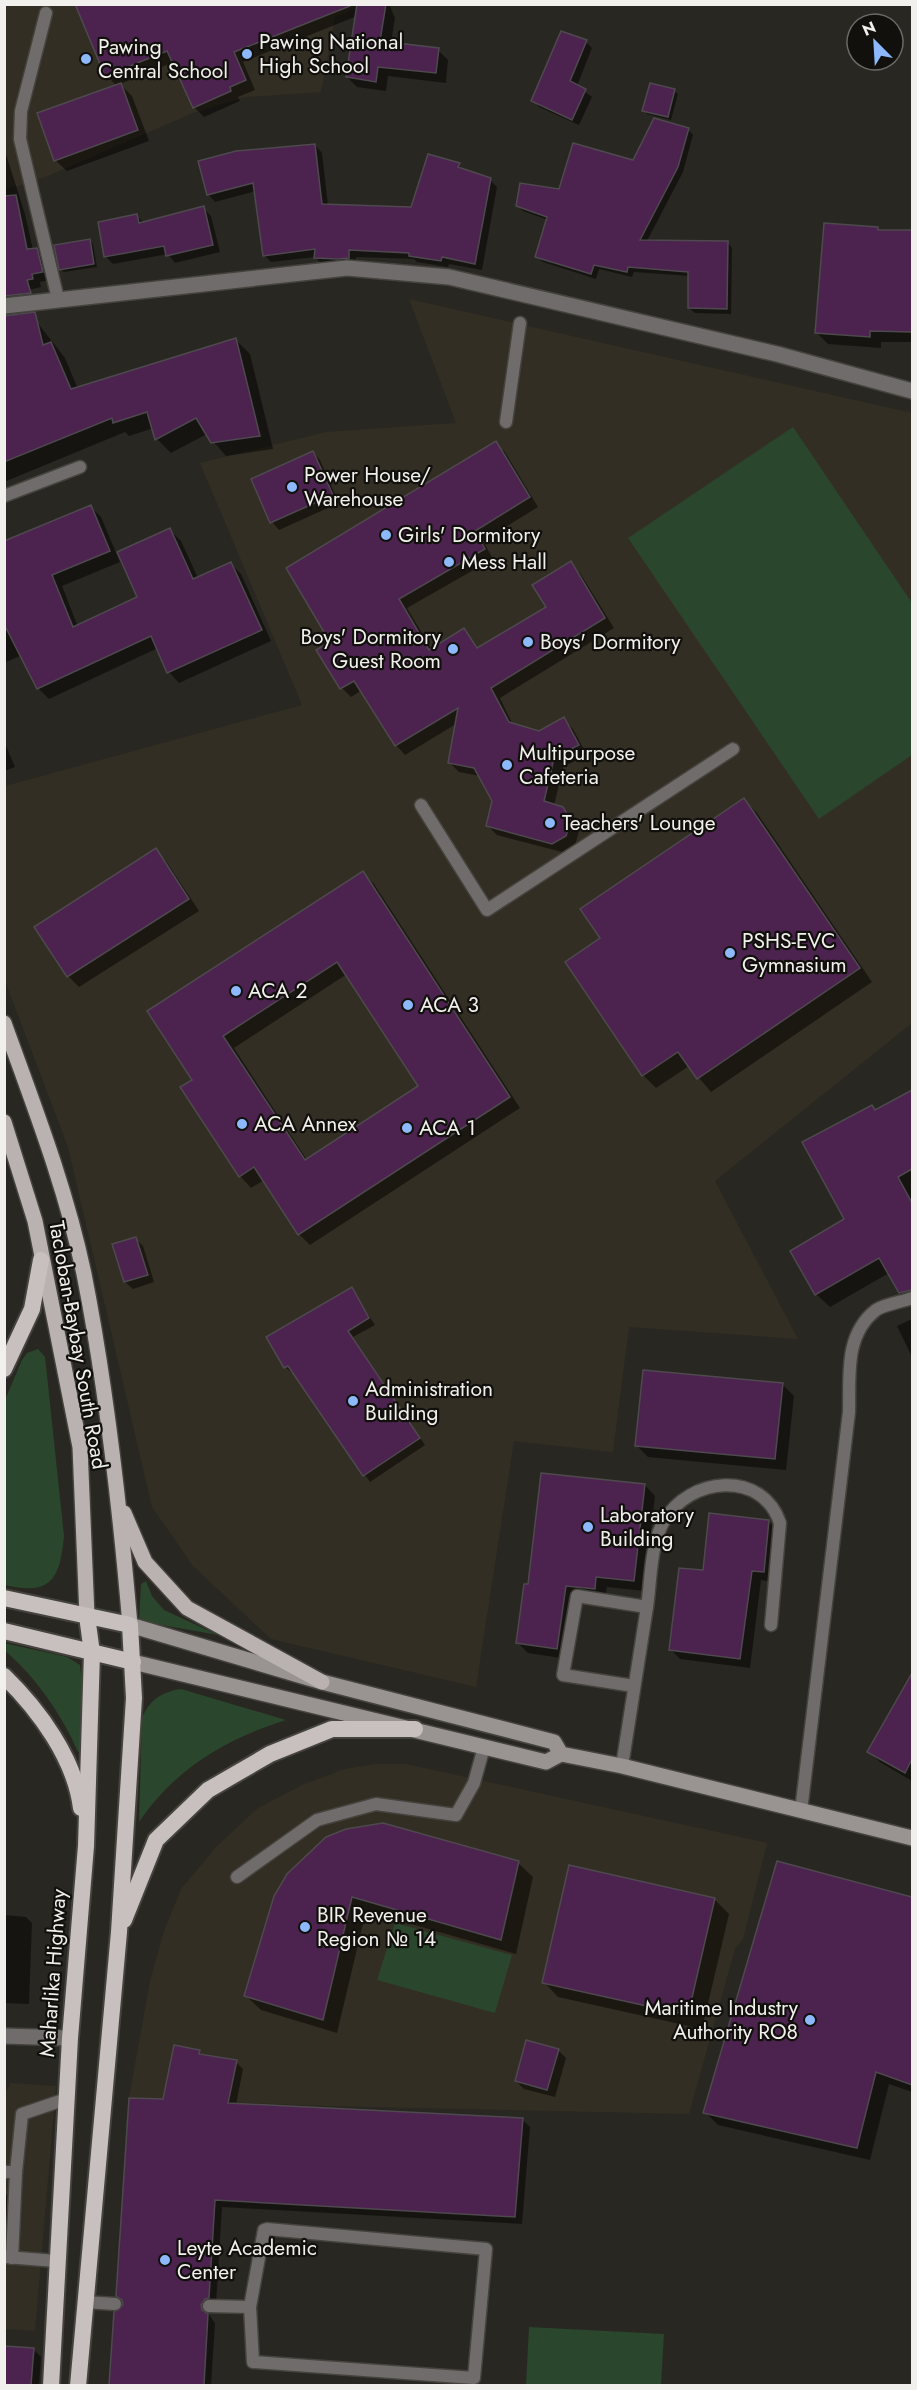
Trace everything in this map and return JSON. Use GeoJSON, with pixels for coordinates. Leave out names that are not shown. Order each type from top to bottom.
{"type":"FeatureCollection","features":[{"type":"Feature","properties":{"kind":"highway"},"geometry":{"type":"LineString","coordinates":[[4,1369],[32,1309],[41,1260]]}},
{"type":"Feature","properties":{"kind":"highway"},"geometry":{"type":"LineString","coordinates":[[4,1599],[130,1625],[134,1698],[119,1932],[78,2385]]}},
{"type":"Feature","properties":{"kind":"highway","name":"Maharlika Highway"},"geometry":{"type":"LineString","coordinates":[[51,2385],[66,2099],[86,1846],[92,1653],[87,1616]]}},
{"type":"Feature","properties":{"kind":"highway"},"geometry":{"type":"LineString","coordinates":[[4,1631],[133,1662]]}},
{"type":"Feature","properties":{"kind":"highway"},"geometry":{"type":"LineString","coordinates":[[4,1676],[24,1695],[56,1741],[79,1793],[86,1846]]}},
{"type":"Feature","properties":{"kind":"highway"},"geometry":{"type":"LineString","coordinates":[[119,1932],[156,1840],[208,1790],[270,1754],[332,1729],[415,1729]]}},
{"type":"Feature","properties":{"kind":"main road","name":"Tacloban-Baybay South Road"},"geometry":{"type":"LineString","coordinates":[[4,1023],[47,1143],[84,1274],[104,1391],[118,1499]]}},
{"type":"Feature","properties":{"kind":"main road","name":"Tacloban-Baybay South Road"},"geometry":{"type":"LineString","coordinates":[[4,1122],[11,1163],[35,1221],[80,1447],[87,1616]]}},
{"type":"Feature","properties":{"kind":"main road"},"geometry":{"type":"LineString","coordinates":[[118,1499],[130,1625],[322,1682],[554,1742],[561,1754]]}},
{"type":"Feature","properties":{"kind":"main road"},"geometry":{"type":"LineString","coordinates":[[118,1499],[145,1562],[187,1608],[322,1682]]}},
{"type":"Feature","properties":{"kind":"main road"},"geometry":{"type":"LineString","coordinates":[[133,1662],[546,1762],[561,1754],[622,1766],[912,1838]]}},
{"type":"Feature","properties":{"kind":"street"},"geometry":{"type":"LineString","coordinates":[[4,306],[346,268],[449,277],[777,354],[912,391]]}},
{"type":"Feature","properties":{"kind":"street"},"geometry":{"type":"LineString","coordinates":[[4,2036],[70,2038]]}},
{"type":"Feature","properties":{"kind":"lane"},"geometry":{"type":"LineString","coordinates":[[46,13],[21,111],[20,139],[58,299]]}},
{"type":"Feature","properties":{"kind":"lane"},"geometry":{"type":"LineString","coordinates":[[506,422],[520,323]]}},
{"type":"Feature","properties":{"kind":"lane"},"geometry":{"type":"LineString","coordinates":[[4,496],[80,467]]}},
{"type":"Feature","properties":{"kind":"lane"},"geometry":{"type":"LineString","coordinates":[[421,805],[488,910],[733,749]]}},
{"type":"Feature","properties":{"kind":"lane"},"geometry":{"type":"LineString","coordinates":[[801,1810],[849,1412],[850,1355],[854,1337],[877,1310],[912,1298]]}},
{"type":"Feature","properties":{"kind":"lane"},"geometry":{"type":"LineString","coordinates":[[622,1766],[658,1537],[663,1522],[673,1508],[699,1491],[735,1486],[756,1491],[775,1508],[780,1523],[771,1625]]}},
{"type":"Feature","properties":{"kind":"lane"},"geometry":{"type":"LineString","coordinates":[[634,1686],[563,1675],[577,1596],[647,1607]]}},
{"type":"Feature","properties":{"kind":"lane"},"geometry":{"type":"LineString","coordinates":[[237,1877],[317,1820],[376,1804],[456,1815],[474,1783],[484,1747]]}},
{"type":"Feature","properties":{"kind":"lane"},"geometry":{"type":"LineString","coordinates":[[57,2261],[8,2258],[10,2172],[22,2114],[66,2099]]}},
{"type":"Feature","properties":{"kind":"lane"},"geometry":{"type":"LineString","coordinates":[[267,2229],[486,2249],[474,2378],[252,2362],[250,2307],[264,2230],[267,2229]]}},
{"type":"Feature","properties":{"kind":"lane"},"geometry":{"type":"LineString","coordinates":[[85,2302],[115,2304]]}},
{"type":"Feature","properties":{"kind":"lane"},"geometry":{"type":"LineString","coordinates":[[209,2306],[250,2307]]}},
{"type":"Feature","properties":{"kind":"shaded area","name":"Pawing Central School"},"geometry":{"type":"Polygon","coordinates":[[[4,5],[363,5],[335,17],[321,92],[245,97],[193,113],[45,177],[5,190],[4,5]]]}},
{"type":"Feature","properties":{"kind":"shaded area"},"geometry":{"type":"Polygon","coordinates":[[[409,299],[912,413],[912,1023],[715,1181],[798,1339],[629,1327],[613,1452],[514,1441],[476,1687],[271,1639],[193,1566],[152,1507],[68,1147],[5,981],[5,786],[302,705],[200,463],[326,432],[456,423],[409,299]]]}},
{"type":"Feature","properties":{"kind":"shaded area"},"geometry":{"type":"Polygon","coordinates":[[[375,1764],[406,1764],[767,1843],[743,1939],[735,1949],[689,2114],[325,2106],[129,2098],[150,1981],[164,1931],[181,1889],[218,1845],[258,1808],[302,1785],[345,1769],[375,1764]]]}},
{"type":"Feature","properties":{"kind":"shaded area"},"geometry":{"type":"Polygon","coordinates":[[[11,2083],[56,2086],[35,2331],[5,2329],[5,2093],[11,2083]]]}},
{"type":"Feature","properties":{"kind":"green space"},"geometry":{"type":"Polygon","coordinates":[[[793,427],[912,603],[912,755],[819,819],[628,538],[793,427]]]}},
{"type":"Feature","properties":{"kind":"green space"},"geometry":{"type":"Polygon","coordinates":[[[38,1349],[45,1357],[64,1536],[60,1563],[50,1581],[43,1586],[21,1588],[5,1585],[5,1400],[22,1360],[27,1353],[38,1349]]]}},
{"type":"Feature","properties":{"kind":"green space"},"geometry":{"type":"Polygon","coordinates":[[[146,1581],[152,1596],[164,1610],[218,1635],[139,1621],[141,1584],[146,1581]]]}},
{"type":"Feature","properties":{"kind":"green space"},"geometry":{"type":"Polygon","coordinates":[[[4,1643],[67,1657],[80,1665],[84,1706],[81,1752],[78,1752],[47,1697],[5,1651],[4,1643]]]}},
{"type":"Feature","properties":{"kind":"green space"},"geometry":{"type":"Polygon","coordinates":[[[181,1689],[286,1720],[243,1736],[204,1758],[169,1786],[139,1822],[142,1718],[157,1697],[181,1689]]]}},
{"type":"Feature","properties":{"kind":"green space"},"geometry":{"type":"Polygon","coordinates":[[[395,1923],[512,1955],[495,2013],[377,1980],[395,1923]]]}},
{"type":"Feature","properties":{"kind":"green space"},"geometry":{"type":"Polygon","coordinates":[[[529,2327],[664,2334],[661,2385],[526,2385],[529,2327]]]}},
{"type":"Feature","properties":{"kind":"building","name":"Pawing National High School"},"geometry":{"type":"Polygon","coordinates":[[[75,4],[350,4],[350,6],[234,52],[246,80],[230,87],[231,91],[193,108],[167,51],[105,76],[75,4]]]}},
{"type":"Feature","properties":{"kind":"building"},"geometry":{"type":"Polygon","coordinates":[[[357,4],[386,4],[380,41],[439,48],[436,73],[378,67],[376,82],[346,77],[357,4]]]}},
{"type":"Feature","properties":{"kind":"building"},"geometry":{"type":"Polygon","coordinates":[[[561,31],[587,40],[570,81],[586,89],[572,120],[531,101],[561,31]]]}},
{"type":"Feature","properties":{"kind":"building"},"geometry":{"type":"Polygon","coordinates":[[[121,83],[138,130],[54,161],[37,113],[121,83]]]}},
{"type":"Feature","properties":{"kind":"building"},"geometry":{"type":"Polygon","coordinates":[[[650,83],[675,89],[668,117],[642,111],[650,83]]]}},
{"type":"Feature","properties":{"kind":"building"},"geometry":{"type":"Polygon","coordinates":[[[654,118],[689,128],[678,167],[640,240],[728,241],[727,309],[688,308],[688,272],[628,267],[627,272],[594,265],[591,274],[535,257],[547,217],[516,206],[520,183],[559,189],[573,143],[633,160],[654,118]]]}},
{"type":"Feature","properties":{"kind":"building"},"geometry":{"type":"Polygon","coordinates":[[[315,144],[322,204],[411,207],[428,154],[460,163],[458,167],[491,178],[475,264],[442,257],[441,261],[409,256],[409,253],[349,250],[349,258],[338,259],[314,258],[315,249],[263,256],[253,183],[207,195],[198,161],[236,151],[315,144]]]}},
{"type":"Feature","properties":{"kind":"building"},"geometry":{"type":"Polygon","coordinates":[[[16,195],[27,249],[37,248],[43,272],[32,274],[33,279],[27,280],[31,293],[4,296],[4,196],[16,195]]]}},
{"type":"Feature","properties":{"kind":"building"},"geometry":{"type":"Polygon","coordinates":[[[204,206],[213,245],[166,256],[164,246],[104,257],[98,222],[137,214],[139,223],[204,206]]]}},
{"type":"Feature","properties":{"kind":"building"},"geometry":{"type":"Polygon","coordinates":[[[824,223],[878,227],[878,230],[912,230],[912,332],[870,331],[870,337],[815,333],[824,223]]]}},
{"type":"Feature","properties":{"kind":"building"},"geometry":{"type":"Polygon","coordinates":[[[90,239],[94,264],[59,270],[54,245],[90,239]]]}},
{"type":"Feature","properties":{"kind":"building"},"geometry":{"type":"Polygon","coordinates":[[[35,312],[43,345],[51,342],[71,389],[236,338],[260,436],[211,443],[196,418],[155,440],[147,412],[113,423],[112,418],[4,462],[4,316],[35,312]]]}},
{"type":"Feature","properties":{"kind":"building"},"geometry":{"type":"Polygon","coordinates":[[[496,441],[530,497],[475,531],[485,549],[399,599],[429,650],[464,628],[477,648],[546,607],[532,585],[571,561],[605,618],[491,688],[509,722],[539,731],[564,717],[579,745],[554,758],[544,801],[563,807],[571,821],[566,836],[552,844],[486,826],[492,801],[474,768],[448,763],[458,708],[395,746],[354,681],[340,689],[316,650],[330,642],[286,568],[496,441]]]}},
{"type":"Feature","properties":{"kind":"building","name":"Power House/ Warehouse"},"geometry":{"type":"Polygon","coordinates":[[[313,451],[333,495],[270,523],[251,479],[313,451]]]}},
{"type":"Feature","properties":{"kind":"building"},"geometry":{"type":"Polygon","coordinates":[[[91,505],[110,551],[52,575],[73,627],[137,597],[117,552],[170,528],[193,579],[231,562],[262,630],[167,673],[151,636],[37,689],[4,624],[4,541],[91,505]]]}},
{"type":"Feature","properties":{"kind":"building","name":"PSHS-EVC Gymnasium"},"geometry":{"type":"Polygon","coordinates":[[[744,798],[860,968],[697,1079],[678,1052],[642,1076],[565,962],[600,938],[580,909],[744,798]]]}},
{"type":"Feature","properties":{"kind":"building"},"geometry":{"type":"Polygon","coordinates":[[[156,848],[189,899],[67,977],[34,927],[156,848]]]}},
{"type":"Feature","properties":{"kind":"building"},"geometry":{"type":"Polygon","coordinates":[[[363,871],[510,1097],[298,1235],[254,1167],[239,1177],[180,1087],[192,1080],[147,1011],[363,871]],[[337,962],[223,1036],[305,1160],[418,1086],[337,962]]]}},
{"type":"Feature","properties":{"kind":"building"},"geometry":{"type":"Polygon","coordinates":[[[912,1090],[912,1169],[898,1177],[912,1203],[912,1290],[899,1293],[879,1258],[815,1295],[790,1251],[844,1219],[802,1142],[872,1105],[875,1110],[912,1090]]]}},
{"type":"Feature","properties":{"kind":"building"},"geometry":{"type":"Polygon","coordinates":[[[136,1237],[148,1275],[124,1282],[112,1244],[136,1237]]]}},
{"type":"Feature","properties":{"kind":"building","name":"Administration Building"},"geometry":{"type":"Polygon","coordinates":[[[352,1287],[369,1318],[348,1331],[420,1438],[363,1476],[288,1366],[284,1368],[266,1337],[352,1287]]]}},
{"type":"Feature","properties":{"kind":"building"},"geometry":{"type":"Polygon","coordinates":[[[643,1370],[783,1383],[775,1459],[635,1446],[643,1370]]]}},
{"type":"Feature","properties":{"kind":"building","name":"Laboratory Building"},"geometry":{"type":"Polygon","coordinates":[[[541,1473],[645,1484],[634,1581],[596,1577],[595,1589],[566,1586],[557,1649],[516,1643],[524,1584],[528,1584],[541,1473]]]}},
{"type":"Feature","properties":{"kind":"building"},"geometry":{"type":"Polygon","coordinates":[[[709,1513],[769,1520],[764,1572],[752,1571],[740,1659],[669,1650],[679,1568],[703,1570],[709,1513]]]}},
{"type":"Feature","properties":{"kind":"building"},"geometry":{"type":"Polygon","coordinates":[[[912,1673],[912,1759],[905,1773],[867,1752],[912,1673]]]}},
{"type":"Feature","properties":{"kind":"building","name":"BIR Revenue Region № 14"},"geometry":{"type":"Polygon","coordinates":[[[383,1823],[519,1861],[501,1940],[352,1897],[323,2020],[244,1996],[274,1896],[287,1874],[326,1837],[346,1829],[383,1823]]]}},
{"type":"Feature","properties":{"kind":"building","name":"Maritime Industry Authority RO8"},"geometry":{"type":"Polygon","coordinates":[[[777,1861],[912,1897],[912,2085],[876,2072],[857,2148],[703,2113],[777,1861]]]}},
{"type":"Feature","properties":{"kind":"building"},"geometry":{"type":"Polygon","coordinates":[[[569,1865],[715,1898],[688,2015],[542,1983],[569,1865]]]}},
{"type":"Feature","properties":{"kind":"building"},"geometry":{"type":"Polygon","coordinates":[[[526,2040],[559,2049],[547,2090],[515,2081],[526,2040]]]}},
{"type":"Feature","properties":{"kind":"building","name":"Leyte Academic Center"},"geometry":{"type":"Polygon","coordinates":[[[174,2045],[200,2050],[199,2054],[237,2060],[228,2103],[523,2118],[515,2217],[215,2200],[209,2298],[205,2299],[201,2305],[202,2310],[208,2314],[204,2385],[109,2385],[114,2312],[123,2305],[122,2300],[116,2296],[129,2098],[163,2099],[174,2045]]]}},
{"type":"Feature","properties":{"kind":"building"},"geometry":{"type":"Polygon","coordinates":[[[4,2346],[34,2348],[31,2385],[4,2385],[4,2346]]]}},
{"type":"Feature","properties":{"kind":"place","name":"Pawing National High School"},"geometry":{"type":"Point","coordinates":[247,54]}},
{"type":"Feature","properties":{"kind":"place","name":"Pawing Central School"},"geometry":{"type":"Point","coordinates":[86,59]}},
{"type":"Feature","properties":{"kind":"place","name":"Power House/ Warehouse"},"geometry":{"type":"Point","coordinates":[292,487]}},
{"type":"Feature","properties":{"kind":"place","name":"Girls' Dormitory"},"geometry":{"type":"Point","coordinates":[386,535]}},
{"type":"Feature","properties":{"kind":"place","name":"Mess Hall"},"geometry":{"type":"Point","coordinates":[449,562]}},
{"type":"Feature","properties":{"kind":"place","name":"Boys' Dormitory"},"geometry":{"type":"Point","coordinates":[528,642]}},
{"type":"Feature","properties":{"kind":"place","name":"Boys' Dormitory Guest Room"},"geometry":{"type":"Point","coordinates":[453,649]}},
{"type":"Feature","properties":{"kind":"place","name":"Multipurpose Cafeteria"},"geometry":{"type":"Point","coordinates":[507,765]}},
{"type":"Feature","properties":{"kind":"place","name":"Teachers' Lounge"},"geometry":{"type":"Point","coordinates":[550,823]}},
{"type":"Feature","properties":{"kind":"place","name":"PSHS-EVC Gymnasium"},"geometry":{"type":"Point","coordinates":[730,953]}},
{"type":"Feature","properties":{"kind":"place","name":"ACA 2"},"geometry":{"type":"Point","coordinates":[236,991]}},
{"type":"Feature","properties":{"kind":"place","name":"ACA 3"},"geometry":{"type":"Point","coordinates":[408,1005]}},
{"type":"Feature","properties":{"kind":"place","name":"ACA Annex"},"geometry":{"type":"Point","coordinates":[242,1124]}},
{"type":"Feature","properties":{"kind":"place","name":"ACA 1"},"geometry":{"type":"Point","coordinates":[407,1128]}},
{"type":"Feature","properties":{"kind":"place","name":"Administration Building"},"geometry":{"type":"Point","coordinates":[353,1401]}},
{"type":"Feature","properties":{"kind":"place","name":"Laboratory Building"},"geometry":{"type":"Point","coordinates":[588,1527]}},
{"type":"Feature","properties":{"kind":"place","name":"BIR Revenue Region № 14"},"geometry":{"type":"Point","coordinates":[305,1927]}},
{"type":"Feature","properties":{"kind":"place","name":"Maritime Industry Authority RO8"},"geometry":{"type":"Point","coordinates":[810,2020]}},
{"type":"Feature","properties":{"kind":"place","name":"Leyte Academic Center"},"geometry":{"type":"Point","coordinates":[165,2260]}}]}
